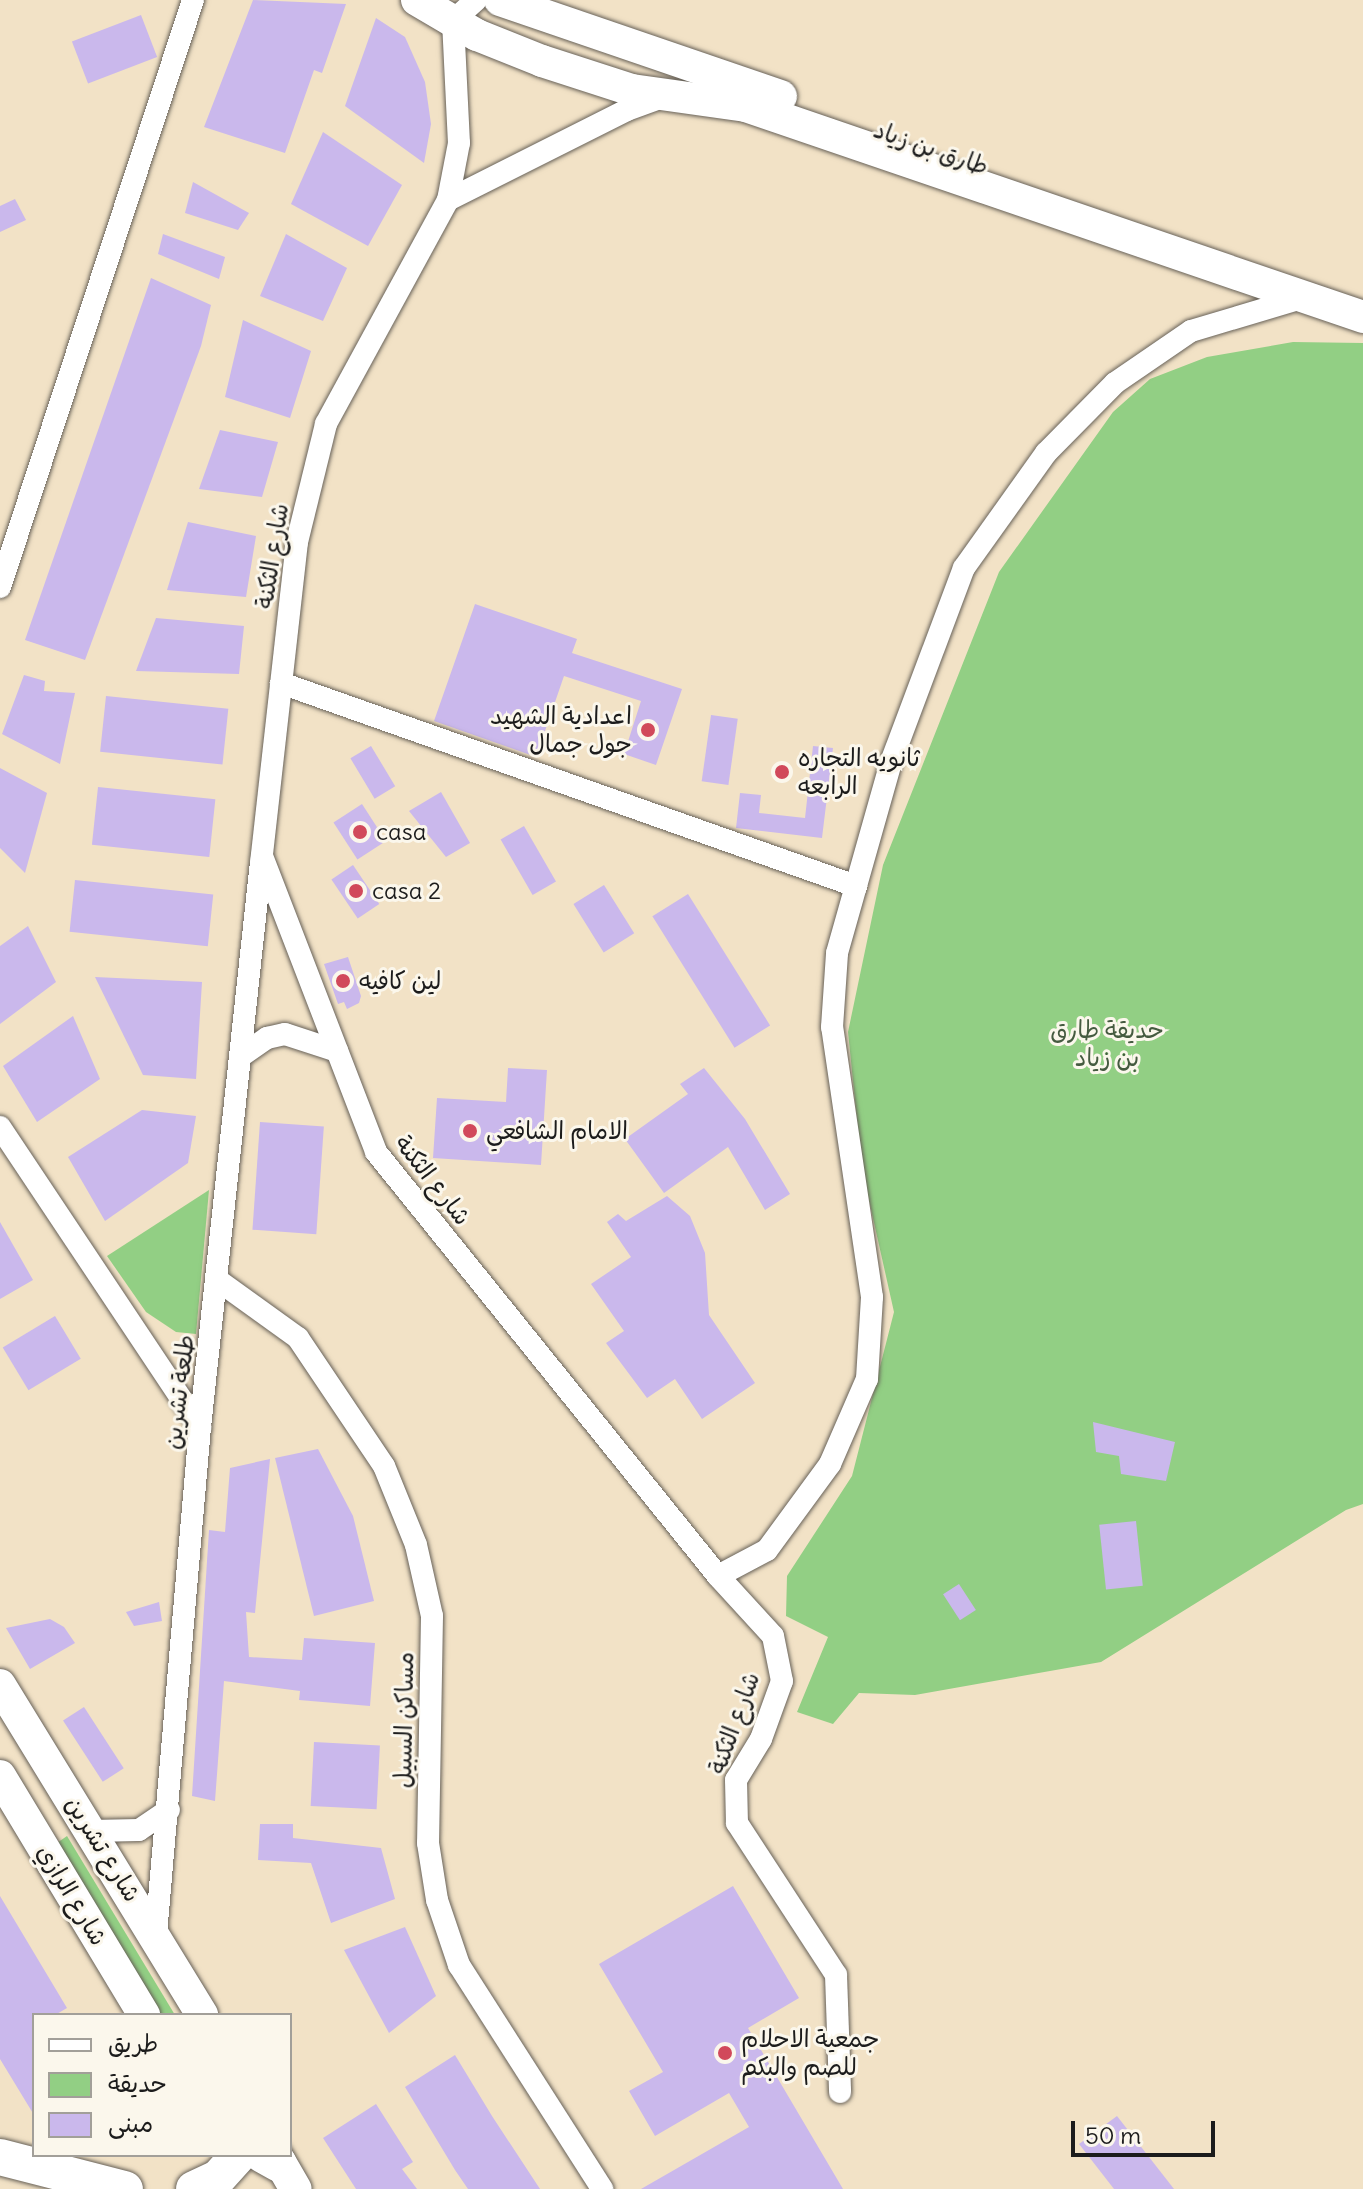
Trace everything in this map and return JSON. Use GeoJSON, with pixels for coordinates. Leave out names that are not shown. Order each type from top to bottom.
{"type":"FeatureCollection","features":[{"type":"Feature","properties":{"kind":"main road"},"geometry":{"type":"LineString","coordinates":[[417,0],[464,10],[542,61],[630,100],[677,93],[746,106],[1363,317]]}},
{"type":"Feature","properties":{"kind":"main road","name":"طارق بن زياد"},"geometry":{"type":"LineString","coordinates":[[500,0],[1363,296]]}},
{"type":"Feature","properties":{"kind":"main road","name":"شارع تشرين"},"geometry":{"type":"LineString","coordinates":[[0,1685],[156,1934],[201,2013]]}},
{"type":"Feature","properties":{"kind":"main road"},"geometry":{"type":"LineString","coordinates":[[0,1774],[40,1749]]}},
{"type":"Feature","properties":{"kind":"main road","name":"شارع الرازي"},"geometry":{"type":"LineString","coordinates":[[0,1774],[143,2013]]}},
{"type":"Feature","properties":{"kind":"main road"},"geometry":{"type":"LineString","coordinates":[[0,2157],[125,2189]]}},
{"type":"Feature","properties":{"kind":"street"},"geometry":{"type":"LineString","coordinates":[[0,587],[193,0]]}},
{"type":"Feature","properties":{"kind":"street","name":"شارع الثكنة"},"geometry":{"type":"LineString","coordinates":[[464,10],[459,143],[448,200],[326,424],[297,542],[262,856],[376,1152],[718,1576],[773,1636],[782,1681],[761,1739],[736,1780],[737,1823],[836,1975],[840,2092]]}},
{"type":"Feature","properties":{"kind":"street"},"geometry":{"type":"LineString","coordinates":[[448,200],[630,100],[648,50]]}},
{"type":"Feature","properties":{"kind":"street"},"geometry":{"type":"LineString","coordinates":[[718,1576],[767,1550],[830,1464],[867,1379],[872,1297],[832,1027],[837,953],[891,762],[964,568],[1046,453],[1115,383],[1191,331],[1305,297]]}},
{"type":"Feature","properties":{"kind":"street"},"geometry":{"type":"LineString","coordinates":[[281,683],[856,886]]}},
{"type":"Feature","properties":{"kind":"street","name":"طلعة تشرين"},"geometry":{"type":"LineString","coordinates":[[156,1934],[200,1427],[219,1281],[262,856]]}},
{"type":"Feature","properties":{"kind":"street"},"geometry":{"type":"LineString","coordinates":[[241,1056],[267,1038],[285,1034],[337,1051]]}},
{"type":"Feature","properties":{"kind":"street"},"geometry":{"type":"LineString","coordinates":[[0,1127],[200,1427]]}},
{"type":"Feature","properties":{"kind":"street","name":"مساكن السبيل"},"geometry":{"type":"LineString","coordinates":[[219,1281],[298,1338],[384,1466],[416,1545],[432,1616],[428,1843],[437,1900],[459,1965],[602,2189]]}},
{"type":"Feature","properties":{"kind":"street"},"geometry":{"type":"LineString","coordinates":[[91,1831],[139,1830],[169,1810]]}},
{"type":"Feature","properties":{"kind":"green space","name":"حديقة طارق بن زياد"},"geometry":{"type":"Polygon","coordinates":[[[1293,342],[1363,343],[1363,1504],[1346,1510],[1101,1662],[915,1695],[859,1693],[833,1724],[797,1712],[828,1637],[786,1616],[787,1576],[852,1476],[894,1312],[862,1169],[848,1032],[883,865],[999,572],[1113,412],[1150,379],[1207,357],[1293,342]]]}},
{"type":"Feature","properties":{"kind":"green space"},"geometry":{"type":"Polygon","coordinates":[[[209,1190],[196,1334],[176,1332],[146,1312],[107,1256],[209,1190]]]}},
{"type":"Feature","properties":{"kind":"green space"},"geometry":{"type":"Polygon","coordinates":[[[67,1836],[174,2013],[158,2013],[54,1845],[67,1836]]]}},
{"type":"Feature","properties":{"kind":"building"},"geometry":{"type":"Polygon","coordinates":[[[253,0],[346,4],[322,73],[314,70],[285,153],[204,127],[253,0]]]}},
{"type":"Feature","properties":{"kind":"building"},"geometry":{"type":"Polygon","coordinates":[[[141,15],[157,57],[88,84],[72,42],[141,15]]]}},
{"type":"Feature","properties":{"kind":"building"},"geometry":{"type":"Polygon","coordinates":[[[376,18],[405,37],[425,82],[431,124],[424,163],[345,106],[376,18]]]}},
{"type":"Feature","properties":{"kind":"building"},"geometry":{"type":"Polygon","coordinates":[[[323,132],[402,185],[368,246],[291,204],[323,132]]]}},
{"type":"Feature","properties":{"kind":"building"},"geometry":{"type":"Polygon","coordinates":[[[193,182],[249,213],[238,230],[185,213],[193,182]]]}},
{"type":"Feature","properties":{"kind":"building"},"geometry":{"type":"Polygon","coordinates":[[[15,199],[26,220],[0,232],[0,206],[15,199]]]}},
{"type":"Feature","properties":{"kind":"building"},"geometry":{"type":"Polygon","coordinates":[[[163,234],[225,257],[219,279],[158,254],[163,234]]]}},
{"type":"Feature","properties":{"kind":"building"},"geometry":{"type":"Polygon","coordinates":[[[286,234],[347,268],[323,321],[260,296],[286,234]]]}},
{"type":"Feature","properties":{"kind":"building"},"geometry":{"type":"Polygon","coordinates":[[[151,278],[211,305],[201,346],[85,660],[25,640],[151,278]]]}},
{"type":"Feature","properties":{"kind":"building"},"geometry":{"type":"Polygon","coordinates":[[[243,320],[311,351],[290,418],[225,397],[243,320]]]}},
{"type":"Feature","properties":{"kind":"building"},"geometry":{"type":"Polygon","coordinates":[[[220,430],[278,442],[262,497],[199,489],[220,430]]]}},
{"type":"Feature","properties":{"kind":"building"},"geometry":{"type":"Polygon","coordinates":[[[188,522],[256,536],[246,597],[167,590],[188,522]]]}},
{"type":"Feature","properties":{"kind":"building"},"geometry":{"type":"Polygon","coordinates":[[[475,604],[577,639],[572,653],[682,689],[656,765],[624,754],[641,701],[564,676],[536,757],[434,721],[475,604]]]}},
{"type":"Feature","properties":{"kind":"building"},"geometry":{"type":"Polygon","coordinates":[[[156,618],[244,626],[239,674],[136,671],[156,618]]]}},
{"type":"Feature","properties":{"kind":"building"},"geometry":{"type":"Polygon","coordinates":[[[24,675],[45,681],[44,691],[75,693],[60,764],[2,734],[24,675]]]}},
{"type":"Feature","properties":{"kind":"building"},"geometry":{"type":"Polygon","coordinates":[[[106,696],[228,709],[222,765],[100,752],[106,696]]]}},
{"type":"Feature","properties":{"kind":"building"},"geometry":{"type":"Polygon","coordinates":[[[711,715],[738,719],[728,785],[702,781],[711,715]]]}},
{"type":"Feature","properties":{"kind":"building"},"geometry":{"type":"Polygon","coordinates":[[[371,746],[395,786],[375,799],[350,758],[371,746]]]}},
{"type":"Feature","properties":{"kind":"building"},"geometry":{"type":"Polygon","coordinates":[[[813,746],[833,748],[822,838],[736,828],[740,793],[761,795],[759,813],[805,818],[813,746]]]}},
{"type":"Feature","properties":{"kind":"building"},"geometry":{"type":"Polygon","coordinates":[[[0,768],[47,793],[25,873],[0,848],[0,768]]]}},
{"type":"Feature","properties":{"kind":"building"},"geometry":{"type":"Polygon","coordinates":[[[98,787],[215,799],[209,857],[92,845],[98,787]]]}},
{"type":"Feature","properties":{"kind":"building"},"geometry":{"type":"Polygon","coordinates":[[[441,792],[470,843],[446,857],[409,811],[441,792]]]}},
{"type":"Feature","properties":{"kind":"building","name":"casa"},"geometry":{"type":"Polygon","coordinates":[[[362,804],[386,841],[357,859],[333,823],[362,804]]]}},
{"type":"Feature","properties":{"kind":"building"},"geometry":{"type":"Polygon","coordinates":[[[524,826],[556,881],[533,895],[501,840],[524,826]]]}},
{"type":"Feature","properties":{"kind":"building","name":"casa 2"},"geometry":{"type":"Polygon","coordinates":[[[353,865],[379,904],[358,919],[331,880],[353,865]]]}},
{"type":"Feature","properties":{"kind":"building"},"geometry":{"type":"Polygon","coordinates":[[[75,880],[213,895],[208,946],[70,932],[75,880]]]}},
{"type":"Feature","properties":{"kind":"building"},"geometry":{"type":"Polygon","coordinates":[[[604,885],[634,933],[604,952],[573,904],[604,885]]]}},
{"type":"Feature","properties":{"kind":"building"},"geometry":{"type":"Polygon","coordinates":[[[688,894],[770,1025],[735,1048],[652,916],[688,894]]]}},
{"type":"Feature","properties":{"kind":"building"},"geometry":{"type":"Polygon","coordinates":[[[28,926],[56,982],[0,1024],[0,946],[28,926]]]}},
{"type":"Feature","properties":{"kind":"building","name":"لين كافيه"},"geometry":{"type":"Polygon","coordinates":[[[348,957],[361,996],[359,1003],[347,1009],[344,1002],[338,1004],[324,964],[348,957]]]}},
{"type":"Feature","properties":{"kind":"building"},"geometry":{"type":"Polygon","coordinates":[[[95,977],[202,982],[196,1079],[143,1075],[95,977]]]}},
{"type":"Feature","properties":{"kind":"building"},"geometry":{"type":"Polygon","coordinates":[[[73,1016],[100,1079],[37,1122],[3,1066],[73,1016]]]}},
{"type":"Feature","properties":{"kind":"building"},"geometry":{"type":"Polygon","coordinates":[[[508,1068],[547,1070],[541,1165],[433,1158],[437,1098],[506,1102],[508,1068]]]}},
{"type":"Feature","properties":{"kind":"building"},"geometry":{"type":"Polygon","coordinates":[[[704,1068],[745,1119],[790,1194],[765,1210],[728,1147],[664,1193],[625,1139],[688,1094],[680,1084],[704,1068]]]}},
{"type":"Feature","properties":{"kind":"building"},"geometry":{"type":"Polygon","coordinates":[[[142,1110],[196,1116],[188,1163],[105,1221],[68,1157],[142,1110]]]}},
{"type":"Feature","properties":{"kind":"building"},"geometry":{"type":"Polygon","coordinates":[[[260,1122],[324,1126],[316,1234],[252,1230],[260,1122]]]}},
{"type":"Feature","properties":{"kind":"building"},"geometry":{"type":"Polygon","coordinates":[[[667,1196],[690,1216],[705,1253],[709,1315],[755,1383],[702,1419],[675,1379],[647,1398],[606,1343],[624,1331],[591,1284],[631,1257],[607,1222],[618,1214],[626,1221],[667,1196]]]}},
{"type":"Feature","properties":{"kind":"building"},"geometry":{"type":"Polygon","coordinates":[[[0,1222],[33,1280],[0,1299],[0,1222]]]}},
{"type":"Feature","properties":{"kind":"building"},"geometry":{"type":"Polygon","coordinates":[[[55,1316],[81,1359],[28,1390],[3,1347],[55,1316]]]}},
{"type":"Feature","properties":{"kind":"building"},"geometry":{"type":"Polygon","coordinates":[[[1093,1422],[1175,1442],[1166,1481],[1121,1474],[1119,1456],[1096,1452],[1093,1422]]]}},
{"type":"Feature","properties":{"kind":"building"},"geometry":{"type":"Polygon","coordinates":[[[318,1449],[353,1516],[374,1601],[314,1616],[275,1458],[318,1449]]]}},
{"type":"Feature","properties":{"kind":"building"},"geometry":{"type":"Polygon","coordinates":[[[270,1459],[255,1613],[246,1612],[249,1657],[302,1660],[304,1638],[375,1643],[370,1706],[299,1700],[300,1691],[224,1681],[215,1801],[192,1796],[209,1530],[225,1532],[230,1468],[270,1459]]]}},
{"type":"Feature","properties":{"kind":"building"},"geometry":{"type":"Polygon","coordinates":[[[1136,1521],[1143,1586],[1106,1590],[1099,1525],[1136,1521]]]}},
{"type":"Feature","properties":{"kind":"building"},"geometry":{"type":"Polygon","coordinates":[[[959,1584],[976,1610],[960,1620],[943,1594],[959,1584]]]}},
{"type":"Feature","properties":{"kind":"building"},"geometry":{"type":"Polygon","coordinates":[[[159,1602],[162,1621],[134,1626],[126,1612],[159,1602]]]}},
{"type":"Feature","properties":{"kind":"building"},"geometry":{"type":"Polygon","coordinates":[[[50,1619],[64,1627],[75,1643],[30,1669],[6,1628],[50,1619]]]}},
{"type":"Feature","properties":{"kind":"building"},"geometry":{"type":"Polygon","coordinates":[[[84,1707],[124,1768],[103,1782],[63,1721],[84,1707]]]}},
{"type":"Feature","properties":{"kind":"building"},"geometry":{"type":"Polygon","coordinates":[[[314,1742],[380,1745],[377,1809],[311,1806],[314,1742]]]}},
{"type":"Feature","properties":{"kind":"building"},"geometry":{"type":"Polygon","coordinates":[[[260,1824],[293,1824],[293,1838],[381,1848],[395,1899],[331,1923],[311,1863],[258,1860],[260,1824]]]}},
{"type":"Feature","properties":{"kind":"building"},"geometry":{"type":"Polygon","coordinates":[[[733,1886],[799,1998],[748,2028],[843,2189],[641,2189],[749,2127],[729,2093],[655,2136],[629,2091],[663,2072],[599,1964],[733,1886]]]}},
{"type":"Feature","properties":{"kind":"building"},"geometry":{"type":"Polygon","coordinates":[[[0,1896],[67,2008],[58,2013],[32,2013],[32,2112],[0,2059],[0,1896]]]}},
{"type":"Feature","properties":{"kind":"building"},"geometry":{"type":"Polygon","coordinates":[[[405,1927],[436,1996],[389,2033],[344,1950],[405,1927]]]}},
{"type":"Feature","properties":{"kind":"building"},"geometry":{"type":"Polygon","coordinates":[[[455,2055],[540,2189],[468,2189],[455,2170],[405,2087],[455,2055]]]}},
{"type":"Feature","properties":{"kind":"building"},"geometry":{"type":"Polygon","coordinates":[[[376,2104],[413,2162],[402,2169],[417,2189],[356,2189],[323,2138],[376,2104]]]}},
{"type":"Feature","properties":{"kind":"building"},"geometry":{"type":"Polygon","coordinates":[[[1117,2116],[1174,2189],[1114,2189],[1079,2144],[1117,2116]]]}},
{"type":"Feature","properties":{"kind":"place","name":"اعدادية الشهيد جول جمال"},"geometry":{"type":"Point","coordinates":[648,730]}},
{"type":"Feature","properties":{"kind":"place","name":"ثانويه التجاره الرابعه"},"geometry":{"type":"Point","coordinates":[782,772]}},
{"type":"Feature","properties":{"kind":"place","name":"casa"},"geometry":{"type":"Point","coordinates":[360,832]}},
{"type":"Feature","properties":{"kind":"place","name":"casa 2"},"geometry":{"type":"Point","coordinates":[356,891]}},
{"type":"Feature","properties":{"kind":"place","name":"لين كافيه"},"geometry":{"type":"Point","coordinates":[343,981]}},
{"type":"Feature","properties":{"kind":"place","name":"الامام الشافعي"},"geometry":{"type":"Point","coordinates":[470,1131]}},
{"type":"Feature","properties":{"kind":"place","name":"جمعية الاحلام للصم والبكم"},"geometry":{"type":"Point","coordinates":[725,2053]}}]}
